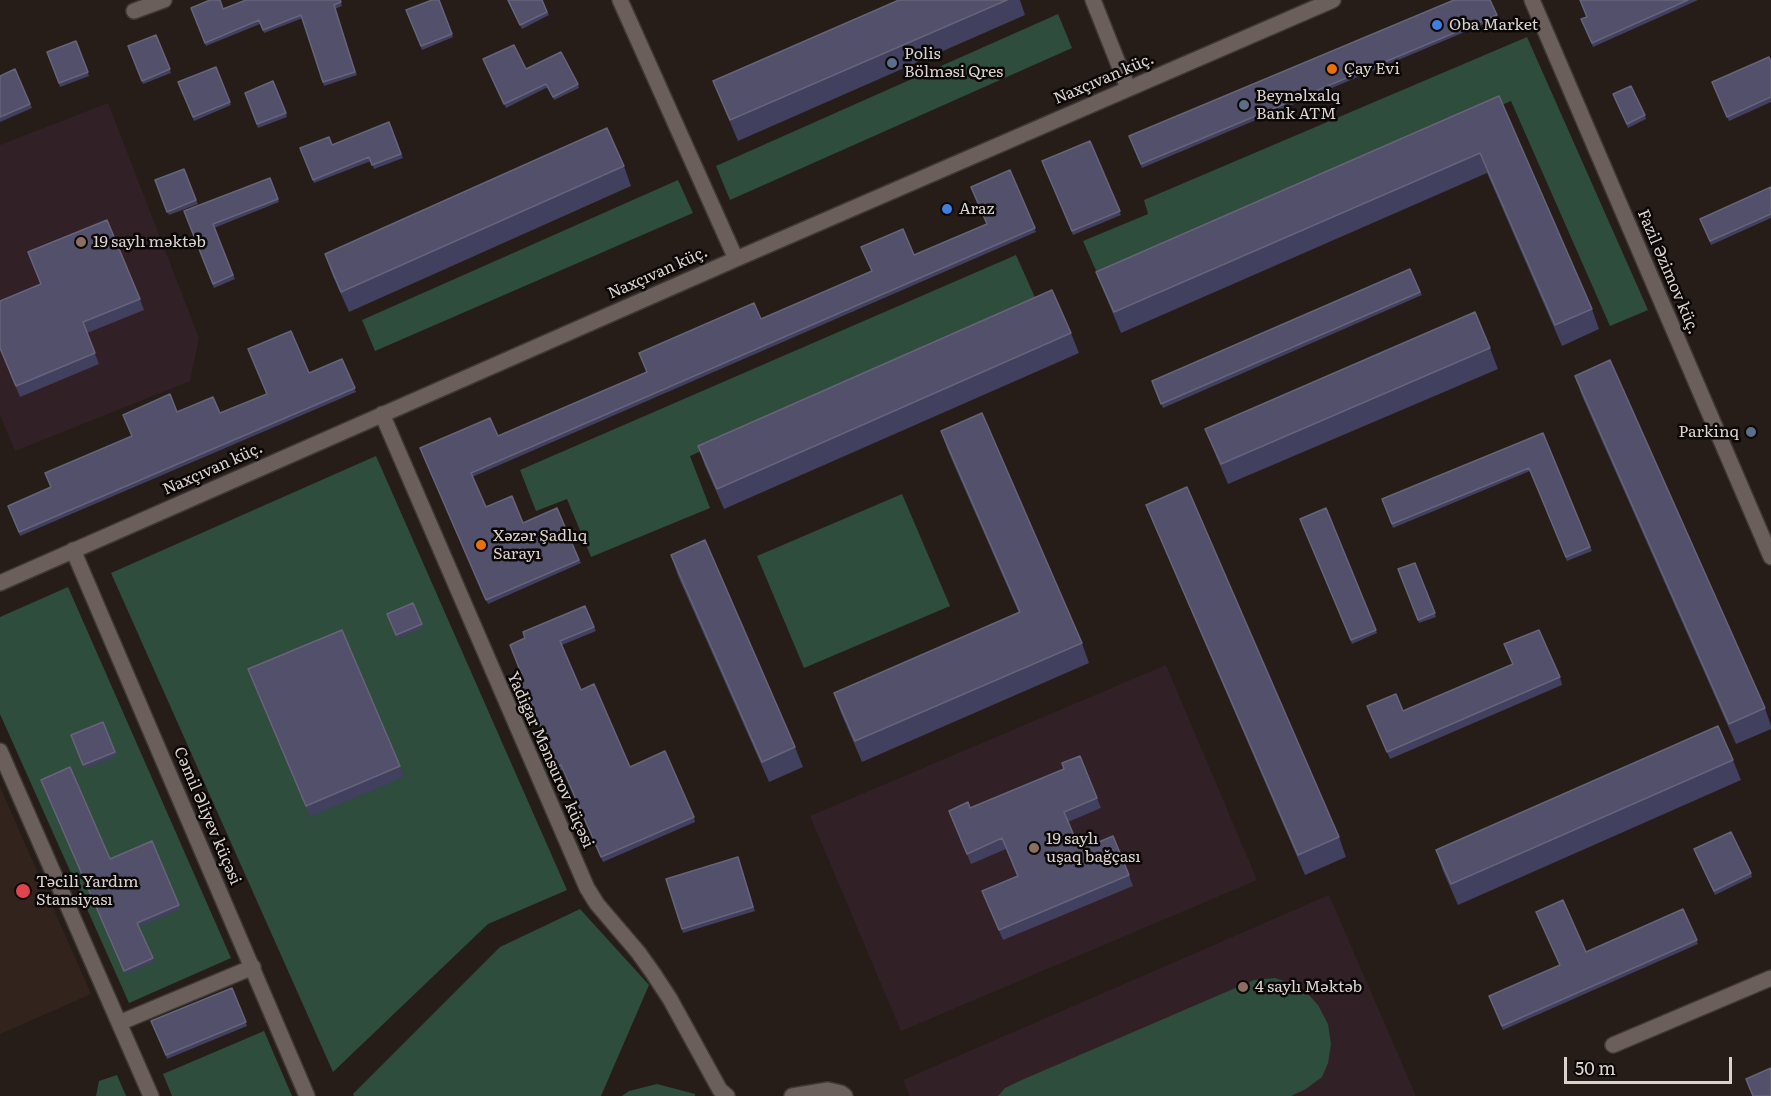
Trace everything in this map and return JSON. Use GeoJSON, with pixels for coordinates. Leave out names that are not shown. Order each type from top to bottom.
{"type":"FeatureCollection","features":[{"type":"Feature","properties":{"kind":"street"},"geometry":{"type":"LineString","coordinates":[[134,11],[164,0]]}},
{"type":"Feature","properties":{"kind":"street"},"geometry":{"type":"LineString","coordinates":[[620,0],[736,259]]}},
{"type":"Feature","properties":{"kind":"street"},"geometry":{"type":"LineString","coordinates":[[1093,0],[1128,88]]}},
{"type":"Feature","properties":{"kind":"street","name":"Naxçıvan küç."},"geometry":{"type":"LineString","coordinates":[[0,583],[1128,88],[1314,4],[1333,0]]}},
{"type":"Feature","properties":{"kind":"street","name":"Fazil Əzimov küç."},"geometry":{"type":"LineString","coordinates":[[1532,0],[1771,557]]}},
{"type":"Feature","properties":{"kind":"street","name":"Yadigar Mənsurov küçəsi"},"geometry":{"type":"LineString","coordinates":[[381,414],[587,888],[597,904],[653,973],[670,999],[720,1090],[727,1096]]}},
{"type":"Feature","properties":{"kind":"street","name":"Cəmil Əliyev küçəsi"},"geometry":{"type":"LineString","coordinates":[[73,550],[307,1096]]}},
{"type":"Feature","properties":{"kind":"street"},"geometry":{"type":"LineString","coordinates":[[0,751],[151,1096]]}},
{"type":"Feature","properties":{"kind":"street"},"geometry":{"type":"LineString","coordinates":[[119,1023],[253,967]]}},
{"type":"Feature","properties":{"kind":"street"},"geometry":{"type":"LineString","coordinates":[[1613,1045],[1771,978]]}},
{"type":"Feature","properties":{"kind":"street"},"geometry":{"type":"LineString","coordinates":[[792,1096],[828,1090],[844,1096]]}},
{"type":"Feature","properties":{"kind":"shaded area","name":"19 saylı məktəb"},"geometry":{"type":"Polygon","coordinates":[[[108,103],[199,338],[190,381],[15,451],[0,415],[0,145],[108,103]]]}},
{"type":"Feature","properties":{"kind":"shaded area","name":"19 saylı uşaq bağçası"},"geometry":{"type":"Polygon","coordinates":[[[1166,665],[1257,880],[901,1031],[810,816],[1166,665]]]}},
{"type":"Feature","properties":{"kind":"shaded area","name":"Təcili Yardım Stansiyası"},"geometry":{"type":"Polygon","coordinates":[[[0,787],[91,994],[0,1034],[0,787]]]}},
{"type":"Feature","properties":{"kind":"shaded area","name":"4 saylı Məktəb"},"geometry":{"type":"Polygon","coordinates":[[[1329,895],[1416,1096],[910,1096],[903,1080],[1329,895]]]}},
{"type":"Feature","properties":{"kind":"green space"},"geometry":{"type":"Polygon","coordinates":[[[1058,14],[1072,48],[730,200],[716,166],[1058,14]]]}},
{"type":"Feature","properties":{"kind":"green space"},"geometry":{"type":"Polygon","coordinates":[[[1527,37],[1648,310],[1610,326],[1511,101],[1100,280],[1083,241],[1148,214],[1144,200],[1527,37]]]}},
{"type":"Feature","properties":{"kind":"green space"},"geometry":{"type":"Polygon","coordinates":[[[678,180],[693,213],[375,351],[362,320],[678,180]]]}},
{"type":"Feature","properties":{"kind":"green space"},"geometry":{"type":"Polygon","coordinates":[[[1016,255],[1037,302],[690,456],[710,508],[591,557],[567,499],[536,511],[520,470],[1016,255]]]}},
{"type":"Feature","properties":{"kind":"green space"},"geometry":{"type":"Polygon","coordinates":[[[376,456],[567,890],[488,924],[333,1072],[111,573],[376,456]]]}},
{"type":"Feature","properties":{"kind":"green space"},"geometry":{"type":"Polygon","coordinates":[[[902,494],[950,606],[804,668],[757,556],[902,494]]]}},
{"type":"Feature","properties":{"kind":"green space"},"geometry":{"type":"Polygon","coordinates":[[[68,587],[231,958],[129,1003],[0,714],[0,617],[68,587]]]}},
{"type":"Feature","properties":{"kind":"green space"},"geometry":{"type":"Polygon","coordinates":[[[580,909],[649,985],[601,1096],[354,1096],[353,1094],[500,947],[580,909]]]}},
{"type":"Feature","properties":{"kind":"green space"},"geometry":{"type":"Polygon","coordinates":[[[1275,978],[1294,984],[1318,1005],[1328,1024],[1331,1044],[1328,1063],[1322,1077],[1306,1089],[1291,1096],[998,1096],[1005,1088],[1024,1079],[1254,980],[1275,978]]]}},
{"type":"Feature","properties":{"kind":"green space"},"geometry":{"type":"Polygon","coordinates":[[[264,1031],[292,1096],[172,1096],[163,1074],[264,1031]]]}},
{"type":"Feature","properties":{"kind":"green space"},"geometry":{"type":"Polygon","coordinates":[[[117,1075],[126,1096],[96,1096],[99,1081],[117,1075]]]}},
{"type":"Feature","properties":{"kind":"green space"},"geometry":{"type":"Polygon","coordinates":[[[657,1084],[695,1094],[695,1096],[622,1096],[629,1091],[657,1084]]]}},
{"type":"Feature","properties":{"kind":"building"},"geometry":{"type":"Polygon","coordinates":[[[210,0],[220,0],[223,9],[246,0],[340,0],[341,2],[334,5],[355,72],[323,82],[301,15],[263,30],[259,20],[205,43],[191,8],[210,0]]]}},
{"type":"Feature","properties":{"kind":"building"},"geometry":{"type":"Polygon","coordinates":[[[432,0],[439,0],[452,34],[421,46],[406,10],[432,0]]]}},
{"type":"Feature","properties":{"kind":"building"},"geometry":{"type":"Polygon","coordinates":[[[508,0],[542,0],[547,12],[520,25],[508,0]]]}},
{"type":"Feature","properties":{"kind":"building"},"geometry":{"type":"Polygon","coordinates":[[[899,0],[1007,0],[730,120],[713,81],[899,0]]]}},
{"type":"Feature","properties":{"kind":"building"},"geometry":{"type":"Polygon","coordinates":[[[1454,0],[1490,0],[1497,15],[1141,164],[1129,136],[1454,0]]]}},
{"type":"Feature","properties":{"kind":"building"},"geometry":{"type":"Polygon","coordinates":[[[1580,0],[1688,0],[1592,43],[1581,19],[1587,17],[1580,0]]]}},
{"type":"Feature","properties":{"kind":"building"},"geometry":{"type":"Polygon","coordinates":[[[156,35],[170,69],[142,81],[128,46],[156,35]]]}},
{"type":"Feature","properties":{"kind":"building"},"geometry":{"type":"Polygon","coordinates":[[[76,41],[88,72],[59,83],[47,52],[76,41]]]}},
{"type":"Feature","properties":{"kind":"building"},"geometry":{"type":"Polygon","coordinates":[[[514,45],[526,69],[561,52],[578,84],[553,97],[546,84],[504,104],[483,59],[514,45]]]}},
{"type":"Feature","properties":{"kind":"building"},"geometry":{"type":"Polygon","coordinates":[[[1769,57],[1771,97],[1727,117],[1712,82],[1769,57]]]}},
{"type":"Feature","properties":{"kind":"building"},"geometry":{"type":"Polygon","coordinates":[[[216,67],[230,102],[193,117],[178,82],[216,67]]]}},
{"type":"Feature","properties":{"kind":"building"},"geometry":{"type":"Polygon","coordinates":[[[15,69],[30,104],[0,117],[0,76],[15,69]]]}},
{"type":"Feature","properties":{"kind":"building"},"geometry":{"type":"Polygon","coordinates":[[[273,81],[286,113],[257,124],[245,93],[273,81]]]}},
{"type":"Feature","properties":{"kind":"building"},"geometry":{"type":"Polygon","coordinates":[[[1631,86],[1645,115],[1627,124],[1613,94],[1631,86]]]}},
{"type":"Feature","properties":{"kind":"building"},"geometry":{"type":"Polygon","coordinates":[[[1499,96],[1592,309],[1555,325],[1480,153],[1114,312],[1096,272],[1499,96]]]}},
{"type":"Feature","properties":{"kind":"building"},"geometry":{"type":"Polygon","coordinates":[[[389,122],[401,154],[372,165],[369,157],[313,180],[300,148],[329,137],[332,145],[389,122]]]}},
{"type":"Feature","properties":{"kind":"building"},"geometry":{"type":"Polygon","coordinates":[[[607,128],[624,166],[341,292],[325,254],[607,128]]]}},
{"type":"Feature","properties":{"kind":"building"},"geometry":{"type":"Polygon","coordinates":[[[1090,141],[1120,211],[1072,231],[1042,161],[1090,141]]]}},
{"type":"Feature","properties":{"kind":"building"},"geometry":{"type":"Polygon","coordinates":[[[184,169],[196,200],[167,212],[155,180],[184,169]]]}},
{"type":"Feature","properties":{"kind":"building"},"geometry":{"type":"Polygon","coordinates":[[[1010,170],[1035,228],[471,473],[486,507],[512,496],[523,523],[557,508],[579,560],[486,600],[420,448],[490,418],[498,436],[647,372],[639,353],[754,303],[761,319],[872,271],[861,247],[903,229],[914,255],[987,224],[971,187],[1010,170]]]}},
{"type":"Feature","properties":{"kind":"building"},"geometry":{"type":"Polygon","coordinates":[[[270,178],[278,199],[213,224],[233,275],[213,284],[184,211],[270,178]]]}},
{"type":"Feature","properties":{"kind":"building"},"geometry":{"type":"Polygon","coordinates":[[[1771,187],[1771,214],[1710,241],[1700,219],[1771,187]]]}},
{"type":"Feature","properties":{"kind":"building"},"geometry":{"type":"Polygon","coordinates":[[[107,220],[140,299],[83,322],[95,353],[16,386],[0,348],[0,301],[41,284],[28,252],[107,220]]]}},
{"type":"Feature","properties":{"kind":"building"},"geometry":{"type":"Polygon","coordinates":[[[1410,269],[1420,292],[1161,404],[1152,381],[1410,269]]]}},
{"type":"Feature","properties":{"kind":"building"},"geometry":{"type":"Polygon","coordinates":[[[1052,290],[1071,333],[717,489],[698,446],[1052,290]]]}},
{"type":"Feature","properties":{"kind":"building"},"geometry":{"type":"Polygon","coordinates":[[[1475,312],[1490,348],[1221,464],[1205,429],[1475,312]]]}},
{"type":"Feature","properties":{"kind":"building"},"geometry":{"type":"Polygon","coordinates":[[[291,331],[309,373],[342,359],[355,388],[19,532],[8,506],[51,487],[45,473],[132,436],[123,415],[170,394],[177,412],[213,397],[220,413],[267,394],[248,349],[291,331]]]}},
{"type":"Feature","properties":{"kind":"building"},"geometry":{"type":"Polygon","coordinates":[[[1610,360],[1765,708],[1729,724],[1575,376],[1610,360]]]}},
{"type":"Feature","properties":{"kind":"building"},"geometry":{"type":"Polygon","coordinates":[[[982,413],[1082,643],[855,741],[834,693],[1020,612],[941,431],[982,413]]]}},
{"type":"Feature","properties":{"kind":"building"},"geometry":{"type":"Polygon","coordinates":[[[1543,433],[1590,547],[1566,557],[1529,468],[1392,524],[1382,499],[1543,433]]]}},
{"type":"Feature","properties":{"kind":"building"},"geometry":{"type":"Polygon","coordinates":[[[1187,487],[1339,837],[1298,855],[1146,505],[1187,487]]]}},
{"type":"Feature","properties":{"kind":"building"},"geometry":{"type":"Polygon","coordinates":[[[1326,508],[1376,630],[1351,640],[1300,519],[1326,508]]]}},
{"type":"Feature","properties":{"kind":"building"},"geometry":{"type":"Polygon","coordinates":[[[705,540],[795,747],[762,762],[671,555],[705,540]]]}},
{"type":"Feature","properties":{"kind":"building"},"geometry":{"type":"Polygon","coordinates":[[[1415,563],[1435,613],[1418,620],[1398,569],[1415,563]]]}},
{"type":"Feature","properties":{"kind":"building"},"geometry":{"type":"Polygon","coordinates":[[[413,603],[422,624],[396,635],[387,614],[413,603]]]}},
{"type":"Feature","properties":{"kind":"building"},"geometry":{"type":"Polygon","coordinates":[[[585,606],[594,627],[560,641],[581,690],[594,684],[630,767],[665,751],[694,817],[601,857],[561,765],[556,767],[528,694],[526,695],[517,675],[521,673],[510,645],[525,638],[523,632],[585,606]]]}},
{"type":"Feature","properties":{"kind":"building"},"geometry":{"type":"Polygon","coordinates":[[[342,630],[400,766],[306,806],[248,669],[342,630]]]}},
{"type":"Feature","properties":{"kind":"building"},"geometry":{"type":"Polygon","coordinates":[[[1539,630],[1560,677],[1387,752],[1367,706],[1396,694],[1403,711],[1513,664],[1504,644],[1539,630]]]}},
{"type":"Feature","properties":{"kind":"building"},"geometry":{"type":"Polygon","coordinates":[[[103,722],[115,752],[83,765],[71,735],[103,722]]]}},
{"type":"Feature","properties":{"kind":"building"},"geometry":{"type":"Polygon","coordinates":[[[1718,726],[1733,760],[1451,884],[1436,850],[1718,726]]]}},
{"type":"Feature","properties":{"kind":"building"},"geometry":{"type":"Polygon","coordinates":[[[1080,756],[1097,798],[1064,812],[1080,850],[1113,836],[1129,875],[999,930],[982,891],[1018,876],[1002,838],[967,854],[949,811],[968,802],[970,808],[1064,769],[1062,763],[1080,756]]]}},
{"type":"Feature","properties":{"kind":"building"},"geometry":{"type":"Polygon","coordinates":[[[70,767],[110,859],[152,841],[179,905],[137,923],[153,958],[124,971],[41,780],[70,767]]]}},
{"type":"Feature","properties":{"kind":"building"},"geometry":{"type":"Polygon","coordinates":[[[1731,832],[1751,873],[1714,891],[1694,849],[1731,832]]]}},
{"type":"Feature","properties":{"kind":"building"},"geometry":{"type":"Polygon","coordinates":[[[738,857],[753,907],[682,929],[666,879],[738,857]]]}},
{"type":"Feature","properties":{"kind":"building"},"geometry":{"type":"Polygon","coordinates":[[[1563,900],[1586,952],[1683,909],[1697,940],[1502,1026],[1489,996],[1560,965],[1536,912],[1563,900]]]}},
{"type":"Feature","properties":{"kind":"building"},"geometry":{"type":"Polygon","coordinates":[[[232,988],[246,1022],[166,1055],[151,1021],[232,988]]]}},
{"type":"Feature","properties":{"kind":"building"},"geometry":{"type":"Polygon","coordinates":[[[1771,1068],[1771,1096],[1753,1096],[1746,1079],[1771,1068]]]}},
{"type":"Feature","properties":{"kind":"place","name":"Oba Market"},"geometry":{"type":"Point","coordinates":[1437,25]}},
{"type":"Feature","properties":{"kind":"place","name":"Polis Bölməsi Qres"},"geometry":{"type":"Point","coordinates":[892,63]}},
{"type":"Feature","properties":{"kind":"place","name":"Çay Evi"},"geometry":{"type":"Point","coordinates":[1332,69]}},
{"type":"Feature","properties":{"kind":"place","name":"Beynəlxalq Bank ATM"},"geometry":{"type":"Point","coordinates":[1244,105]}},
{"type":"Feature","properties":{"kind":"place","name":"Araz"},"geometry":{"type":"Point","coordinates":[947,209]}},
{"type":"Feature","properties":{"kind":"place","name":"19 saylı məktəb"},"geometry":{"type":"Point","coordinates":[81,242]}},
{"type":"Feature","properties":{"kind":"place","name":"Parkinq"},"geometry":{"type":"Point","coordinates":[1751,432]}},
{"type":"Feature","properties":{"kind":"place","name":"Xəzər Şadlıq Sarayı"},"geometry":{"type":"Point","coordinates":[481,545]}},
{"type":"Feature","properties":{"kind":"place","name":"19 saylı uşaq bağçası"},"geometry":{"type":"Point","coordinates":[1034,848]}},
{"type":"Feature","properties":{"kind":"place","name":"Təcili Yardım Stansiyası"},"geometry":{"type":"Point","coordinates":[23,891]}},
{"type":"Feature","properties":{"kind":"place","name":"4 saylı Məktəb"},"geometry":{"type":"Point","coordinates":[1243,987]}}]}
